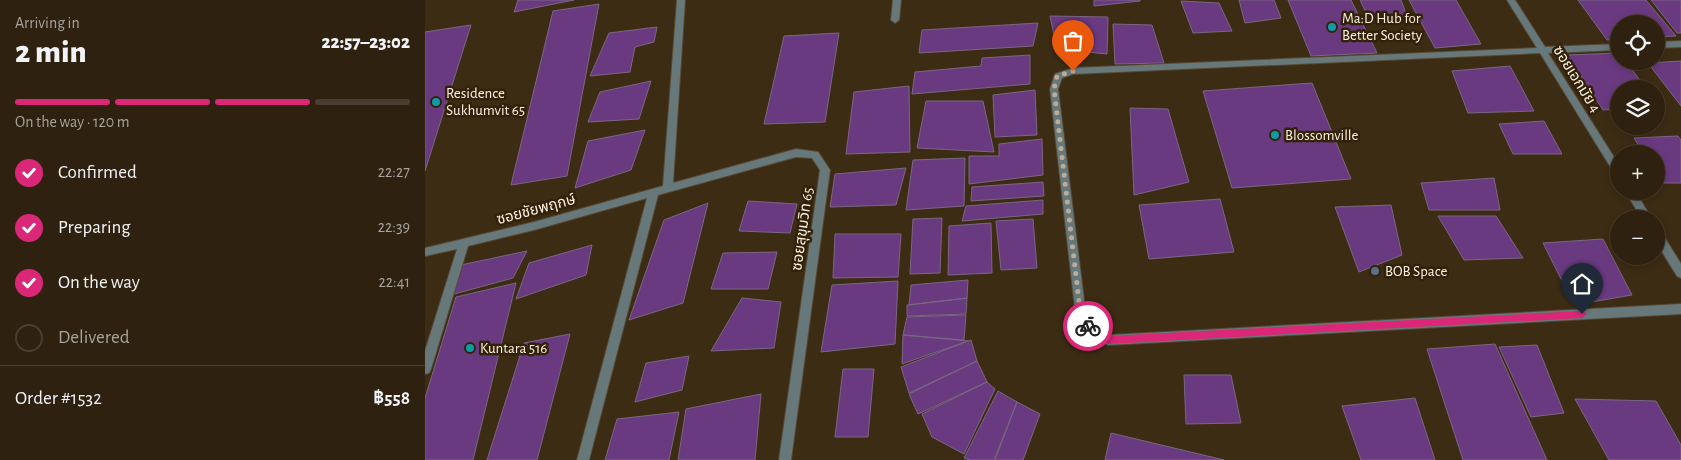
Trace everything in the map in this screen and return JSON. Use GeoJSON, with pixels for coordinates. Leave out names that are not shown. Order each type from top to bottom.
{"type":"FeatureCollection","features":[{"type":"Feature","properties":{"kind":"street"},"geometry":{"type":"LineString","coordinates":[[668,188],[681,0]]}},
{"type":"Feature","properties":{"kind":"street"},"geometry":{"type":"LineString","coordinates":[[895,20],[897,0]]}},
{"type":"Feature","properties":{"kind":"street","name":"ซอยเอกมัย 4"},"geometry":{"type":"LineString","coordinates":[[1511,0],[1610,159]]}},
{"type":"Feature","properties":{"kind":"street"},"geometry":{"type":"LineString","coordinates":[[1665,45],[1681,44]]}},
{"type":"Feature","properties":{"kind":"street"},"geometry":{"type":"LineString","coordinates":[[1610,47],[1073,71],[1057,76],[1054,89],[1081,318],[1091,331],[1108,340],[1681,309]]}},
{"type":"Feature","properties":{"kind":"street","name":"ซอยสุขุมวิท 65"},"geometry":{"type":"LineString","coordinates":[[668,188],[796,153],[815,155],[825,170],[785,460]]}},
{"type":"Feature","properties":{"kind":"street","name":"ซอยชัยพฤกษ์"},"geometry":{"type":"LineString","coordinates":[[425,252],[534,226],[668,188]]}},
{"type":"Feature","properties":{"kind":"street"},"geometry":{"type":"LineString","coordinates":[[583,460],[654,192]]}},
{"type":"Feature","properties":{"kind":"street"},"geometry":{"type":"LineString","coordinates":[[425,369],[464,242]]}},
{"type":"Feature","properties":{"kind":"street"},"geometry":{"type":"LineString","coordinates":[[1665,247],[1681,273]]}},
{"type":"Feature","properties":{"kind":"building"},"geometry":{"type":"Polygon","coordinates":[[[518,0],[574,0],[514,12],[518,0]]]}},
{"type":"Feature","properties":{"kind":"building"},"geometry":{"type":"Polygon","coordinates":[[[1094,0],[1140,0],[1140,1],[1094,6],[1094,0]]]}},
{"type":"Feature","properties":{"kind":"building"},"geometry":{"type":"Polygon","coordinates":[[[1239,0],[1274,0],[1281,18],[1245,23],[1239,0]]]}},
{"type":"Feature","properties":{"kind":"building","name":"Ma:D Hub for Better Society"},"geometry":{"type":"Polygon","coordinates":[[[1288,0],[1351,0],[1377,53],[1311,56],[1288,0]]]}},
{"type":"Feature","properties":{"kind":"building"},"geometry":{"type":"Polygon","coordinates":[[[1360,0],[1401,0],[1407,16],[1368,17],[1360,0]]]}},
{"type":"Feature","properties":{"kind":"building"},"geometry":{"type":"Polygon","coordinates":[[[1409,0],[1456,0],[1481,44],[1435,48],[1409,0]]]}},
{"type":"Feature","properties":{"kind":"building"},"geometry":{"type":"Polygon","coordinates":[[[1578,0],[1646,0],[1658,15],[1610,15],[1610,40],[1607,40],[1578,0]]]}},
{"type":"Feature","properties":{"kind":"building"},"geometry":{"type":"Polygon","coordinates":[[[1651,0],[1681,0],[1681,33],[1677,33],[1665,18],[1665,15],[1663,15],[1651,0]]]}},
{"type":"Feature","properties":{"kind":"building"},"geometry":{"type":"Polygon","coordinates":[[[1181,1],[1219,3],[1232,31],[1193,33],[1181,1]]]}},
{"type":"Feature","properties":{"kind":"building"},"geometry":{"type":"Polygon","coordinates":[[[599,4],[567,176],[511,185],[553,11],[599,4]]]}},
{"type":"Feature","properties":{"kind":"building"},"geometry":{"type":"Polygon","coordinates":[[[1050,16],[1108,17],[1107,54],[1057,49],[1050,16]]]}},
{"type":"Feature","properties":{"kind":"building"},"geometry":{"type":"Polygon","coordinates":[[[1038,23],[1033,46],[919,53],[922,30],[1038,23]]]}},
{"type":"Feature","properties":{"kind":"building"},"geometry":{"type":"Polygon","coordinates":[[[1665,23],[1676,36],[1665,37],[1665,23]]]}},
{"type":"Feature","properties":{"kind":"building"},"geometry":{"type":"Polygon","coordinates":[[[1113,24],[1152,25],[1164,63],[1115,64],[1113,24]]]}},
{"type":"Feature","properties":{"kind":"building","name":"Residence Sukhumvit 65"},"geometry":{"type":"Polygon","coordinates":[[[471,25],[425,171],[425,32],[471,25]]]}},
{"type":"Feature","properties":{"kind":"building"},"geometry":{"type":"Polygon","coordinates":[[[657,27],[654,42],[635,47],[630,72],[590,76],[609,33],[657,27]]]}},
{"type":"Feature","properties":{"kind":"building"},"geometry":{"type":"Polygon","coordinates":[[[839,33],[825,122],[764,124],[784,36],[839,33]]]}},
{"type":"Feature","properties":{"kind":"building"},"geometry":{"type":"Polygon","coordinates":[[[1610,53],[1610,70],[1632,70],[1640,80],[1610,80],[1610,110],[1603,110],[1567,55],[1610,53]]]}},
{"type":"Feature","properties":{"kind":"building"},"geometry":{"type":"Polygon","coordinates":[[[1030,55],[1030,84],[912,94],[915,72],[981,66],[982,58],[1030,55]]]}},
{"type":"Feature","properties":{"kind":"building"},"geometry":{"type":"Polygon","coordinates":[[[1681,61],[1681,106],[1665,85],[1665,80],[1661,80],[1653,70],[1665,70],[1665,62],[1681,61]]]}},
{"type":"Feature","properties":{"kind":"building"},"geometry":{"type":"Polygon","coordinates":[[[1510,66],[1534,111],[1468,113],[1452,71],[1510,66]]]}},
{"type":"Feature","properties":{"kind":"building"},"geometry":{"type":"Polygon","coordinates":[[[651,81],[639,119],[588,122],[600,92],[651,81]]]}},
{"type":"Feature","properties":{"kind":"building","name":"Blossomville"},"geometry":{"type":"Polygon","coordinates":[[[1312,83],[1351,179],[1232,188],[1203,91],[1312,83]]]}},
{"type":"Feature","properties":{"kind":"building"},"geometry":{"type":"Polygon","coordinates":[[[909,86],[910,152],[846,154],[854,92],[909,86]]]}},
{"type":"Feature","properties":{"kind":"building"},"geometry":{"type":"Polygon","coordinates":[[[1035,90],[1037,135],[995,137],[993,95],[1035,90]]]}},
{"type":"Feature","properties":{"kind":"building"},"geometry":{"type":"Polygon","coordinates":[[[926,101],[983,101],[994,152],[917,148],[926,101]]]}},
{"type":"Feature","properties":{"kind":"building"},"geometry":{"type":"Polygon","coordinates":[[[1130,108],[1168,109],[1189,182],[1134,195],[1130,108]]]}},
{"type":"Feature","properties":{"kind":"building"},"geometry":{"type":"Polygon","coordinates":[[[1544,121],[1562,154],[1513,154],[1499,124],[1544,121]]]}},
{"type":"Feature","properties":{"kind":"building"},"geometry":{"type":"Polygon","coordinates":[[[645,130],[631,170],[575,188],[588,141],[645,130]]]}},
{"type":"Feature","properties":{"kind":"building"},"geometry":{"type":"Polygon","coordinates":[[[1678,136],[1681,140],[1681,183],[1665,183],[1665,145],[1638,145],[1634,138],[1678,136]]]}},
{"type":"Feature","properties":{"kind":"building"},"geometry":{"type":"Polygon","coordinates":[[[1042,139],[1043,175],[969,184],[969,156],[999,156],[999,144],[1042,139]]]}},
{"type":"Feature","properties":{"kind":"building"},"geometry":{"type":"Polygon","coordinates":[[[965,158],[964,206],[906,210],[913,160],[965,158]]]}},
{"type":"Feature","properties":{"kind":"building"},"geometry":{"type":"Polygon","coordinates":[[[906,168],[896,205],[830,207],[835,174],[906,168]]]}},
{"type":"Feature","properties":{"kind":"building"},"geometry":{"type":"Polygon","coordinates":[[[1494,178],[1500,210],[1429,210],[1421,183],[1494,178]]]}},
{"type":"Feature","properties":{"kind":"building"},"geometry":{"type":"Polygon","coordinates":[[[1043,182],[1044,196],[971,201],[972,187],[1043,182]]]}},
{"type":"Feature","properties":{"kind":"building"},"geometry":{"type":"Polygon","coordinates":[[[1220,199],[1234,252],[1149,259],[1139,205],[1220,199]]]}},
{"type":"Feature","properties":{"kind":"building"},"geometry":{"type":"Polygon","coordinates":[[[1043,200],[1043,214],[962,221],[966,206],[1043,200]]]}},
{"type":"Feature","properties":{"kind":"building"},"geometry":{"type":"Polygon","coordinates":[[[748,201],[797,204],[790,233],[739,231],[748,201]]]}},
{"type":"Feature","properties":{"kind":"building"},"geometry":{"type":"Polygon","coordinates":[[[708,203],[683,303],[629,320],[664,220],[708,203]]]}},
{"type":"Feature","properties":{"kind":"building"},"geometry":{"type":"Polygon","coordinates":[[[1391,205],[1402,255],[1359,272],[1335,207],[1391,205]]]}},
{"type":"Feature","properties":{"kind":"building"},"geometry":{"type":"Polygon","coordinates":[[[1438,216],[1496,216],[1523,258],[1464,260],[1438,216]]]}},
{"type":"Feature","properties":{"kind":"building"},"geometry":{"type":"Polygon","coordinates":[[[942,218],[940,273],[910,274],[913,219],[942,218]]]}},
{"type":"Feature","properties":{"kind":"building"},"geometry":{"type":"Polygon","coordinates":[[[1033,219],[1037,268],[1001,270],[996,221],[1033,219]]]}},
{"type":"Feature","properties":{"kind":"building"},"geometry":{"type":"Polygon","coordinates":[[[991,223],[992,273],[948,275],[949,226],[991,223]]]}},
{"type":"Feature","properties":{"kind":"building"},"geometry":{"type":"Polygon","coordinates":[[[835,234],[901,234],[898,277],[833,278],[835,234]]]}},
{"type":"Feature","properties":{"kind":"building"},"geometry":{"type":"Polygon","coordinates":[[[1603,239],[1610,253],[1610,265],[1616,265],[1632,295],[1574,305],[1543,243],[1603,239]]]}},
{"type":"Feature","properties":{"kind":"building"},"geometry":{"type":"Polygon","coordinates":[[[592,245],[586,275],[516,299],[529,263],[592,245]]]}},
{"type":"Feature","properties":{"kind":"building"},"geometry":{"type":"Polygon","coordinates":[[[527,251],[513,278],[447,296],[456,266],[527,251]]]}},
{"type":"Feature","properties":{"kind":"building"},"geometry":{"type":"Polygon","coordinates":[[[777,252],[768,289],[711,289],[723,253],[777,252]]]}},
{"type":"Feature","properties":{"kind":"building"},"geometry":{"type":"Polygon","coordinates":[[[968,280],[967,298],[909,305],[911,285],[968,280]]]}},
{"type":"Feature","properties":{"kind":"building"},"geometry":{"type":"Polygon","coordinates":[[[898,281],[895,344],[821,352],[832,285],[898,281]]]}},
{"type":"Feature","properties":{"kind":"building","name":"Kuntara 516"},"geometry":{"type":"Polygon","coordinates":[[[516,283],[473,460],[425,460],[425,398],[456,297],[516,283]]]}},
{"type":"Feature","properties":{"kind":"building"},"geometry":{"type":"Polygon","coordinates":[[[742,298],[781,302],[774,348],[711,351],[742,298]]]}},
{"type":"Feature","properties":{"kind":"building"},"geometry":{"type":"Polygon","coordinates":[[[967,298],[966,314],[907,316],[907,305],[967,298]]]}},
{"type":"Feature","properties":{"kind":"building"},"geometry":{"type":"Polygon","coordinates":[[[966,315],[964,340],[903,335],[907,317],[966,315]]]}},
{"type":"Feature","properties":{"kind":"building"},"geometry":{"type":"Polygon","coordinates":[[[570,334],[537,460],[487,460],[524,343],[570,334]]]}},
{"type":"Feature","properties":{"kind":"building"},"geometry":{"type":"Polygon","coordinates":[[[903,335],[968,341],[902,364],[903,335]]]}},
{"type":"Feature","properties":{"kind":"building"},"geometry":{"type":"Polygon","coordinates":[[[971,340],[977,361],[909,393],[901,367],[971,340]]]}},
{"type":"Feature","properties":{"kind":"building"},"geometry":{"type":"Polygon","coordinates":[[[1495,344],[1547,460],[1463,460],[1427,349],[1495,344]]]}},
{"type":"Feature","properties":{"kind":"building"},"geometry":{"type":"Polygon","coordinates":[[[1537,345],[1564,413],[1531,417],[1499,347],[1537,345]]]}},
{"type":"Feature","properties":{"kind":"building"},"geometry":{"type":"Polygon","coordinates":[[[689,356],[682,390],[635,402],[646,363],[689,356]]]}},
{"type":"Feature","properties":{"kind":"building"},"geometry":{"type":"Polygon","coordinates":[[[977,361],[987,382],[918,414],[909,394],[977,361]]]}},
{"type":"Feature","properties":{"kind":"building"},"geometry":{"type":"Polygon","coordinates":[[[843,369],[874,369],[868,437],[835,437],[843,369]]]}},
{"type":"Feature","properties":{"kind":"building"},"geometry":{"type":"Polygon","coordinates":[[[1184,375],[1231,375],[1241,423],[1186,424],[1184,375]]]}},
{"type":"Feature","properties":{"kind":"building"},"geometry":{"type":"Polygon","coordinates":[[[987,382],[995,389],[964,454],[932,437],[922,414],[987,382]]]}},
{"type":"Feature","properties":{"kind":"building"},"geometry":{"type":"Polygon","coordinates":[[[998,391],[1017,402],[994,460],[970,460],[964,458],[998,391]]]}},
{"type":"Feature","properties":{"kind":"building"},"geometry":{"type":"Polygon","coordinates":[[[761,394],[755,460],[678,460],[686,409],[761,394]]]}},
{"type":"Feature","properties":{"kind":"building"},"geometry":{"type":"Polygon","coordinates":[[[1415,398],[1435,460],[1361,460],[1342,406],[1415,398]]]}},
{"type":"Feature","properties":{"kind":"building"},"geometry":{"type":"Polygon","coordinates":[[[1575,399],[1656,401],[1681,445],[1681,460],[1609,460],[1575,399]]]}},
{"type":"Feature","properties":{"kind":"building"},"geometry":{"type":"Polygon","coordinates":[[[1017,402],[1040,414],[1023,460],[995,460],[1017,402]]]}},
{"type":"Feature","properties":{"kind":"building"},"geometry":{"type":"Polygon","coordinates":[[[679,412],[669,460],[605,460],[617,419],[679,412]]]}},
{"type":"Feature","properties":{"kind":"building"},"geometry":{"type":"Polygon","coordinates":[[[1111,433],[1224,460],[1105,460],[1111,433]]]}},
{"type":"Feature","properties":{"kind":"way so far"},"geometry":{"type":"LineString","coordinates":[[1073,71],[1057,76],[1054,89],[1081,318],[1088,326]]}},
{"type":"Feature","properties":{"kind":"place","name":"Ma:D Hub for Better Society"},"geometry":{"type":"Point","coordinates":[1332,27]}},
{"type":"Feature","properties":{"kind":"place","name":"Residence Sukhumvit 65"},"geometry":{"type":"Point","coordinates":[436,102]}},
{"type":"Feature","properties":{"kind":"place","name":"Blossomville"},"geometry":{"type":"Point","coordinates":[1275,135]}},
{"type":"Feature","properties":{"kind":"place","name":"BOB Space"},"geometry":{"type":"Point","coordinates":[1375,271]}},
{"type":"Feature","properties":{"kind":"place","name":"Kuntara 516"},"geometry":{"type":"Point","coordinates":[470,348]}},
{"type":"Feature","properties":{"kind":"route"},"geometry":{"type":"LineString","coordinates":[[1088,326],[1091,331],[1108,340],[1582,314]]}}]}
